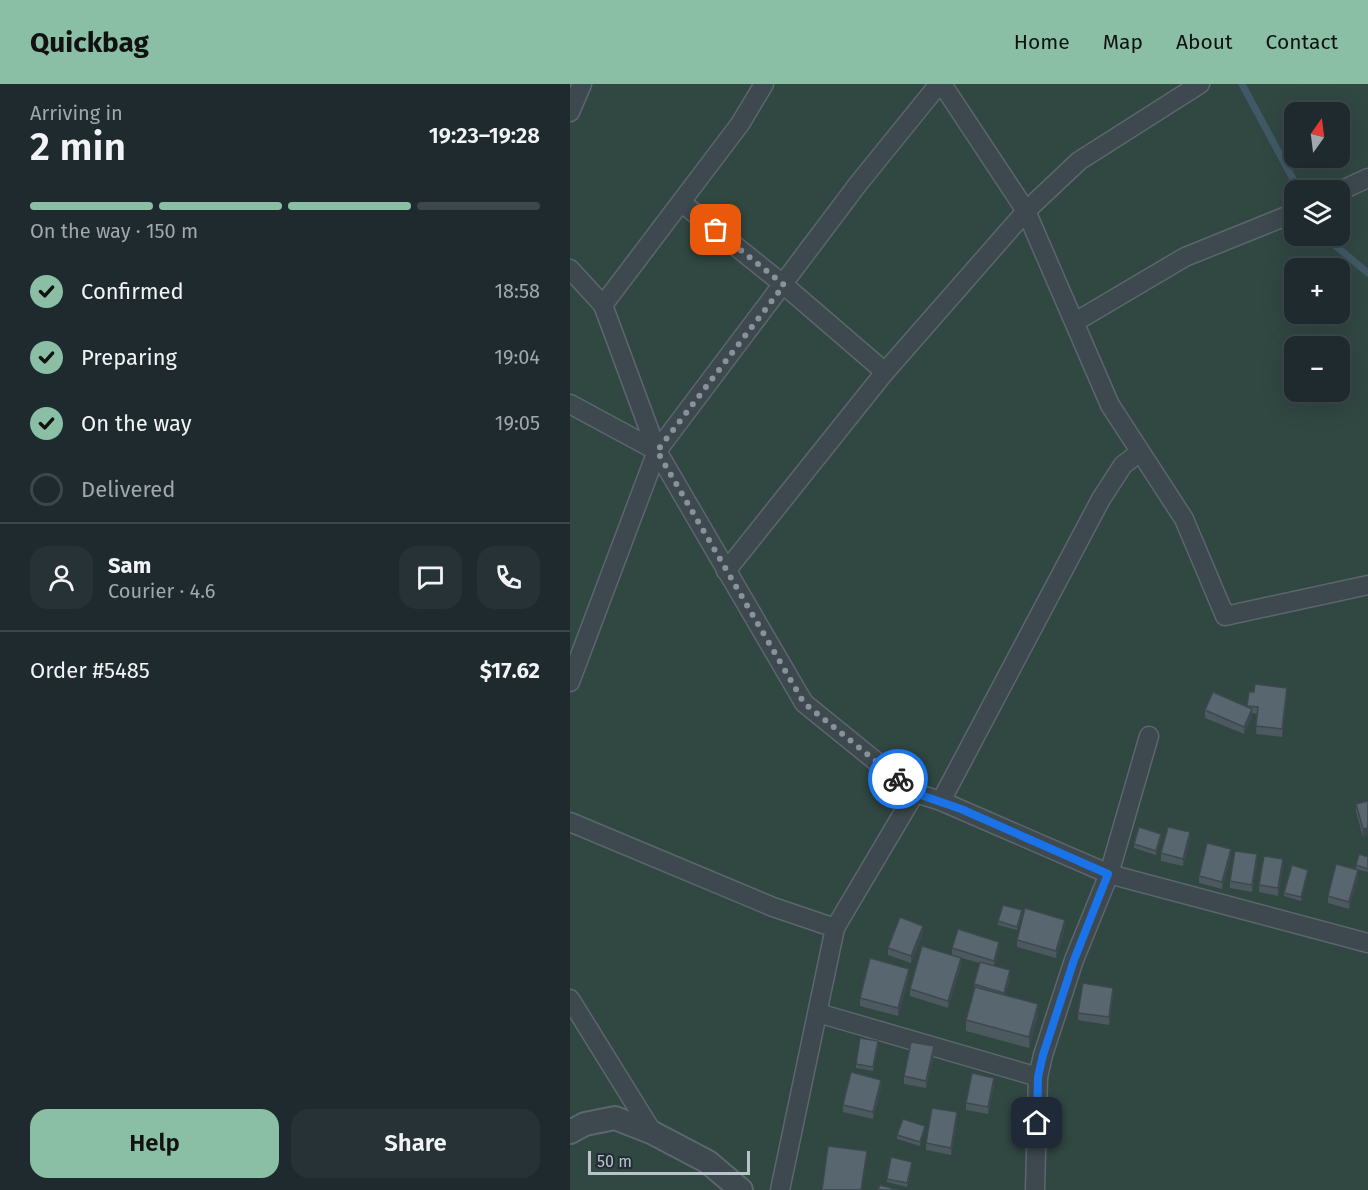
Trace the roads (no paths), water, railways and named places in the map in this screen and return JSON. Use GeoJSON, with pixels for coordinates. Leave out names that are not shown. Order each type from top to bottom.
{"type":"FeatureCollection","features":[{"type":"Feature","properties":{"kind":"street"},"geometry":{"type":"LineString","coordinates":[[570,112],[582,84]]}},
{"type":"Feature","properties":{"kind":"street"},"geometry":{"type":"LineString","coordinates":[[603,305],[740,124],[764,84]]}},
{"type":"Feature","properties":{"kind":"street"},"geometry":{"type":"LineString","coordinates":[[570,682],[657,451],[858,184],[940,84],[1026,211],[1110,405],[1184,519],[1225,616],[1325,592],[1368,585]]}},
{"type":"Feature","properties":{"kind":"street"},"geometry":{"type":"LineString","coordinates":[[726,571],[885,372],[1026,211],[1079,161],[1200,84]]}},
{"type":"Feature","properties":{"kind":"street"},"geometry":{"type":"LineString","coordinates":[[1350,186],[1368,178]]}},
{"type":"Feature","properties":{"kind":"street"},"geometry":{"type":"LineString","coordinates":[[682,203],[784,285],[885,372]]}},
{"type":"Feature","properties":{"kind":"street"},"geometry":{"type":"LineString","coordinates":[[1075,322],[1185,257],[1284,217]]}},
{"type":"Feature","properties":{"kind":"street"},"geometry":{"type":"LineString","coordinates":[[570,269],[603,305],[657,451],[804,703],[915,793],[942,801],[1108,874],[1368,944]]}},
{"type":"Feature","properties":{"kind":"street"},"geometry":{"type":"LineString","coordinates":[[570,404],[657,451]]}},
{"type":"Feature","properties":{"kind":"street"},"geometry":{"type":"LineString","coordinates":[[942,801],[1101,499],[1123,465],[1140,452]]}},
{"type":"Feature","properties":{"kind":"street"},"geometry":{"type":"LineString","coordinates":[[1035,1190],[1038,1077],[1074,960],[1108,874],[1149,736]]}},
{"type":"Feature","properties":{"kind":"street"},"geometry":{"type":"LineString","coordinates":[[780,1190],[835,928],[915,793]]}},
{"type":"Feature","properties":{"kind":"street"},"geometry":{"type":"LineString","coordinates":[[570,822],[773,907],[835,928]]}},
{"type":"Feature","properties":{"kind":"street"},"geometry":{"type":"LineString","coordinates":[[570,999],[653,1133]]}},
{"type":"Feature","properties":{"kind":"street"},"geometry":{"type":"LineString","coordinates":[[818,1013],[1038,1077]]}},
{"type":"Feature","properties":{"kind":"street"},"geometry":{"type":"LineString","coordinates":[[570,1132],[585,1124],[615,1118],[653,1133],[708,1162],[741,1190]]}},
{"type":"Feature","properties":{"kind":"waterway"},"geometry":{"type":"LineString","coordinates":[[1242,84],[1294,180]]}},
{"type":"Feature","properties":{"kind":"waterway"},"geometry":{"type":"LineString","coordinates":[[1336,246],[1368,273]]}}]}
